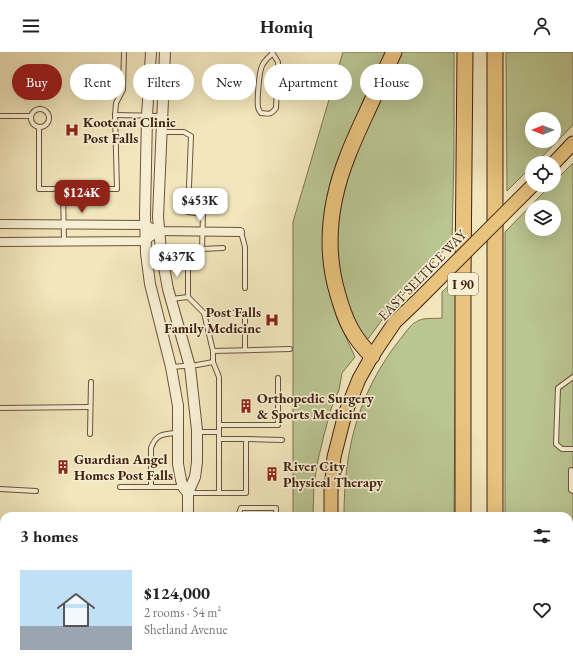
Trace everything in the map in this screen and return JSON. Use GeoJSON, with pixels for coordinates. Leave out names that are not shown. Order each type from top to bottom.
{"type":"FeatureCollection","features":[{"type":"Feature","properties":{"kind":"highway"},"geometry":{"type":"LineString","coordinates":[[372,356],[365,350],[352,331],[339,299],[332,272],[330,247],[331,222],[335,197],[348,155],[394,52]]}},
{"type":"Feature","properties":{"kind":"highway","name":"I 90"},"geometry":{"type":"LineString","coordinates":[[463,512],[465,52]]}},
{"type":"Feature","properties":{"kind":"highway","name":"I 90"},"geometry":{"type":"LineString","coordinates":[[495,52],[495,512]]}},
{"type":"Feature","properties":{"kind":"main road"},"geometry":{"type":"LineString","coordinates":[[561,156],[573,143]]}},
{"type":"Feature","properties":{"kind":"main road","name":"EAST SELTICE WAY"},"geometry":{"type":"LineString","coordinates":[[331,512],[334,457],[341,429],[353,394],[372,356],[395,322],[526,192]]}},
{"type":"Feature","properties":{"kind":"street"},"geometry":{"type":"LineString","coordinates":[[151,52],[147,116],[145,225],[146,253],[150,284],[171,367],[178,406],[178,464],[181,480],[186,490],[188,512]]}},
{"type":"Feature","properties":{"kind":"street"},"geometry":{"type":"LineString","coordinates":[[165,52],[158,217],[168,289],[190,366],[197,432],[197,462],[195,477],[186,490]]}},
{"type":"Feature","properties":{"kind":"street"},"geometry":{"type":"LineString","coordinates":[[0,224],[145,225],[159,231],[240,232]]}},
{"type":"Feature","properties":{"kind":"street"},"geometry":{"type":"LineString","coordinates":[[0,242],[146,241],[159,231]]}},
{"type":"Feature","properties":{"kind":"lane"},"geometry":{"type":"LineString","coordinates":[[39,127],[39,190],[117,189],[115,115],[116,103],[123,90],[124,52]]}},
{"type":"Feature","properties":{"kind":"lane"},"geometry":{"type":"LineString","coordinates":[[272,53],[278,62],[276,108],[269,114],[261,113],[258,104],[260,70],[262,65],[272,53]]}},
{"type":"Feature","properties":{"kind":"lane"},"geometry":{"type":"LineString","coordinates":[[36,109],[42,109],[47,112],[49,118],[45,126],[39,127],[33,125],[30,116],[36,109]]}},
{"type":"Feature","properties":{"kind":"lane"},"geometry":{"type":"LineString","coordinates":[[115,115],[163,116]]}},
{"type":"Feature","properties":{"kind":"lane"},"geometry":{"type":"LineString","coordinates":[[0,116],[30,116]]}},
{"type":"Feature","properties":{"kind":"lane"},"geometry":{"type":"LineString","coordinates":[[162,132],[184,132],[191,136],[188,212],[203,214],[202,248]]}},
{"type":"Feature","properties":{"kind":"lane"},"geometry":{"type":"LineString","coordinates":[[63,190],[64,241]]}},
{"type":"Feature","properties":{"kind":"lane"},"geometry":{"type":"LineString","coordinates":[[240,232],[245,247],[245,288]]}},
{"type":"Feature","properties":{"kind":"lane"},"geometry":{"type":"LineString","coordinates":[[219,493],[219,377],[213,362],[213,351],[204,313],[188,297],[188,256],[202,248],[223,248]]}},
{"type":"Feature","properties":{"kind":"lane"},"geometry":{"type":"LineString","coordinates":[[171,299],[188,297]]}},
{"type":"Feature","properties":{"kind":"lane"},"geometry":{"type":"LineString","coordinates":[[204,313],[245,313],[245,326]]}},
{"type":"Feature","properties":{"kind":"lane"},"geometry":{"type":"LineString","coordinates":[[245,335],[245,350]]}},
{"type":"Feature","properties":{"kind":"lane"},"geometry":{"type":"LineString","coordinates":[[213,351],[290,349]]}},
{"type":"Feature","properties":{"kind":"lane"},"geometry":{"type":"LineString","coordinates":[[171,367],[190,366],[213,362]]}},
{"type":"Feature","properties":{"kind":"lane"},"geometry":{"type":"LineString","coordinates":[[573,377],[558,388],[556,444],[562,449],[573,449]]}},
{"type":"Feature","properties":{"kind":"lane"},"geometry":{"type":"LineString","coordinates":[[218,425],[278,425],[278,378]]}},
{"type":"Feature","properties":{"kind":"lane"},"geometry":{"type":"LineString","coordinates":[[90,434],[91,382]]}},
{"type":"Feature","properties":{"kind":"lane"},"geometry":{"type":"LineString","coordinates":[[0,408],[90,407]]}},
{"type":"Feature","properties":{"kind":"lane"},"geometry":{"type":"LineString","coordinates":[[197,432],[218,432]]}},
{"type":"Feature","properties":{"kind":"lane"},"geometry":{"type":"LineString","coordinates":[[151,487],[151,448],[153,443],[164,434],[178,433]]}},
{"type":"Feature","properties":{"kind":"lane"},"geometry":{"type":"LineString","coordinates":[[218,439],[282,440]]}},
{"type":"Feature","properties":{"kind":"lane"},"geometry":{"type":"LineString","coordinates":[[120,487],[151,487],[219,493],[246,492],[246,439]]}},
{"type":"Feature","properties":{"kind":"lane"},"geometry":{"type":"LineString","coordinates":[[571,470],[571,490],[573,491]]}},
{"type":"Feature","properties":{"kind":"lane"},"geometry":{"type":"LineString","coordinates":[[0,489],[36,491]]}},
{"type":"Feature","properties":{"kind":"lane"},"geometry":{"type":"LineString","coordinates":[[240,512],[241,508],[276,508],[276,512]]}},
{"type":"Feature","properties":{"kind":"green space"},"geometry":{"type":"Polygon","coordinates":[[[343,52],[387,52],[382,64],[360,64],[360,100],[366,100],[341,159],[330,290],[337,318],[355,357],[342,373],[339,390],[331,409],[318,460],[314,483],[313,512],[293,512],[293,222],[329,100],[352,100],[352,64],[339,64],[343,52]]]}},
{"type":"Feature","properties":{"kind":"green space"},"geometry":{"type":"Polygon","coordinates":[[[401,52],[454,52],[452,242],[408,289],[384,317],[368,339],[362,338],[343,294],[336,242],[341,195],[358,144],[379,100],[423,100],[423,64],[395,64],[401,52]]]}},
{"type":"Feature","properties":{"kind":"green space"},"geometry":{"type":"Polygon","coordinates":[[[506,52],[573,52],[573,125],[561,137],[561,112],[525,112],[525,148],[551,148],[543,156],[525,156],[525,173],[507,191],[506,52]]]}},
{"type":"Feature","properties":{"kind":"green space"},"geometry":{"type":"Polygon","coordinates":[[[573,163],[573,512],[505,512],[505,232],[525,212],[525,236],[561,236],[561,200],[536,200],[544,192],[561,192],[561,175],[573,163]]]}},
{"type":"Feature","properties":{"kind":"green space"},"geometry":{"type":"Polygon","coordinates":[[[456,279],[454,512],[344,512],[346,471],[354,429],[369,389],[392,350],[414,323],[422,319],[442,318],[442,292],[456,279]]]}},
{"type":"Feature","properties":{"kind":"place","name":"Kootenai Clinic Post Falls"},"geometry":{"type":"Point","coordinates":[72,130]}},
{"type":"Feature","properties":{"kind":"place","name":"Post Falls Family Medicine"},"geometry":{"type":"Point","coordinates":[272,320]}},
{"type":"Feature","properties":{"kind":"place","name":"Orthopedic Surgery & Sports Medicine"},"geometry":{"type":"Point","coordinates":[246,406]}},
{"type":"Feature","properties":{"kind":"place","name":"Guardian Angel Homes Post Falls"},"geometry":{"type":"Point","coordinates":[63,467]}},
{"type":"Feature","properties":{"kind":"place","name":"River City Physical Therapy"},"geometry":{"type":"Point","coordinates":[272,474]}}]}
